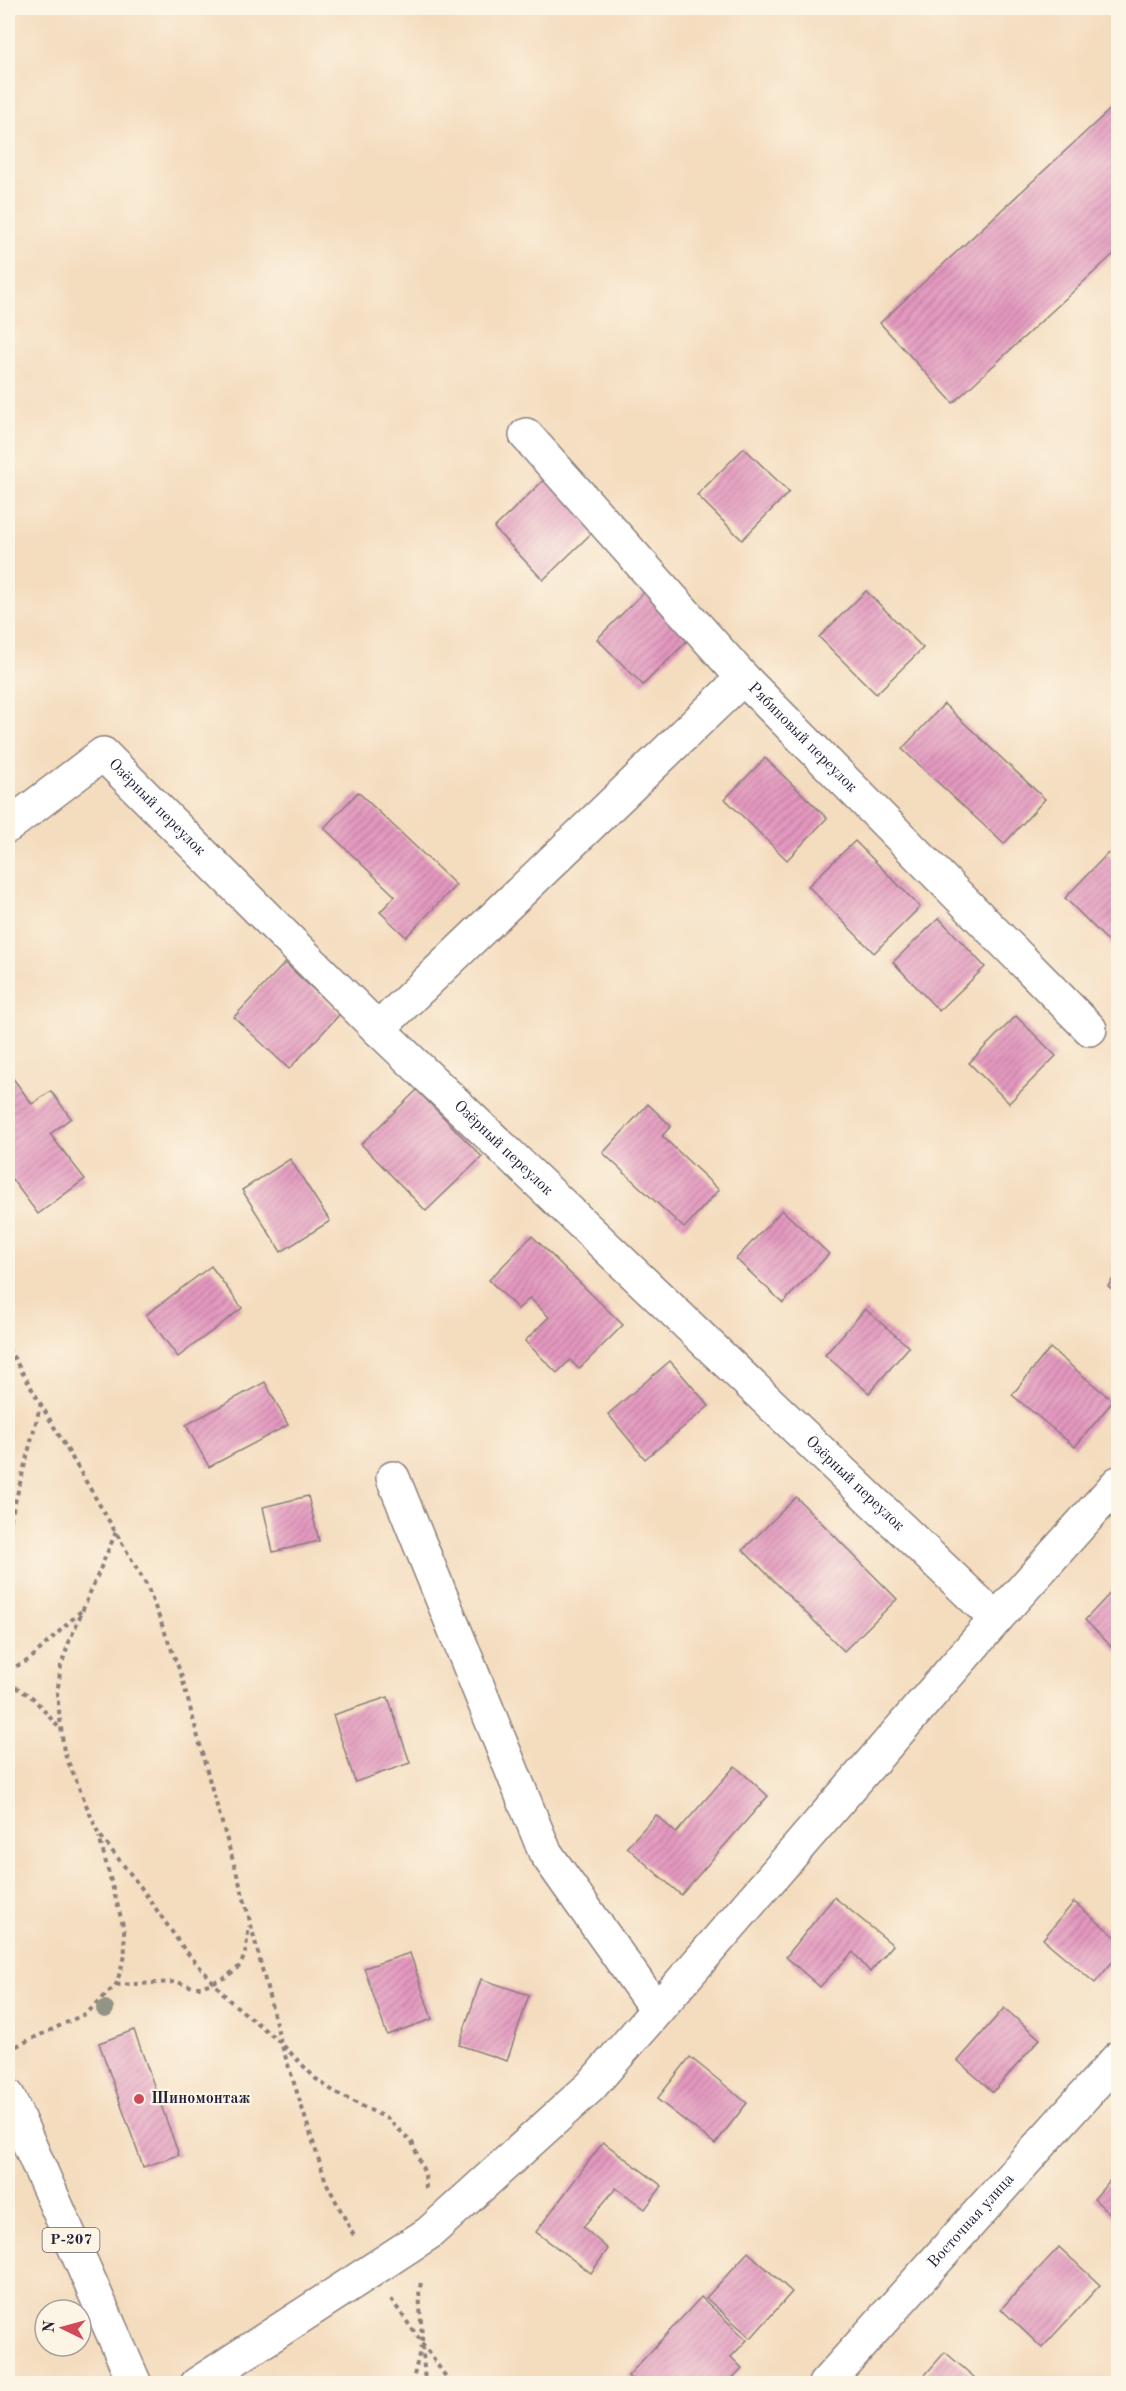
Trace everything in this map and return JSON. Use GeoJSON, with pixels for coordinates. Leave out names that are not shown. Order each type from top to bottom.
{"type":"FeatureCollection","features":[{"type":"Feature","properties":{"kind":"street","name":"Рябиновый переулок"},"geometry":{"type":"LineString","coordinates":[[526,435],[743,678],[1090,1029]]}},
{"type":"Feature","properties":{"kind":"street"},"geometry":{"type":"LineString","coordinates":[[378,1029],[743,678]]}},
{"type":"Feature","properties":{"kind":"street","name":"Озёрный переулок"},"geometry":{"type":"LineString","coordinates":[[8,826],[103,754],[378,1029],[996,1619]]}},
{"type":"Feature","properties":{"kind":"street"},"geometry":{"type":"LineString","coordinates":[[393,1478],[545,1852],[656,2009]]}},
{"type":"Feature","properties":{"kind":"street"},"geometry":{"type":"LineString","coordinates":[[197,2384],[429,2233],[591,2086],[996,1619],[1119,1483]]}},
{"type":"Feature","properties":{"kind":"street","name":"Восточная улица"},"geometry":{"type":"LineString","coordinates":[[825,2384],[1119,2058]]}},
{"type":"Feature","properties":{"kind":"street","name":"Р-207"},"geometry":{"type":"LineString","coordinates":[[8,2096],[135,2384]]}},
{"type":"Feature","properties":{"kind":"path"},"geometry":{"type":"LineString","coordinates":[[8,1348],[147,1586],[182,1674],[281,2043],[326,2182],[372,2271],[451,2384]]}},
{"type":"Feature","properties":{"kind":"path"},"geometry":{"type":"LineString","coordinates":[[8,1529],[41,1403]]}},
{"type":"Feature","properties":{"kind":"path"},"geometry":{"type":"LineString","coordinates":[[8,2050],[87,2013],[116,1985],[125,1956],[124,1929],[98,1833],[64,1752],[57,1695],[61,1666],[116,1532]]}},
{"type":"Feature","properties":{"kind":"path"},"geometry":{"type":"LineString","coordinates":[[8,1670],[29,1660],[84,1608]]}},
{"type":"Feature","properties":{"kind":"path"},"geometry":{"type":"LineString","coordinates":[[8,1682],[33,1698],[60,1730]]}},
{"type":"Feature","properties":{"kind":"path"},"geometry":{"type":"LineString","coordinates":[[98,1833],[140,1886],[184,1949],[230,2001],[281,2043],[316,2079],[336,2093],[388,2119],[412,2142],[424,2174],[429,2233],[419,2291],[425,2384]]}},
{"type":"Feature","properties":{"kind":"path"},"geometry":{"type":"LineString","coordinates":[[116,1985],[177,1982],[193,1987],[226,1977],[240,1966],[245,1954],[250,1922]]}},
{"type":"Feature","properties":{"kind":"path"},"geometry":{"type":"LineString","coordinates":[[412,2384],[422,2342]]}},
{"type":"Feature","properties":{"kind":"building"},"geometry":{"type":"Polygon","coordinates":[[[1118,102],[1118,250],[953,403],[880,323],[1118,102]]]}},
{"type":"Feature","properties":{"kind":"building"},"geometry":{"type":"Polygon","coordinates":[[[744,448],[789,492],[742,540],[697,495],[744,448]]]}},
{"type":"Feature","properties":{"kind":"building"},"geometry":{"type":"Polygon","coordinates":[[[550,474],[599,526],[543,580],[494,528],[550,474]]]}},
{"type":"Feature","properties":{"kind":"building"},"geometry":{"type":"Polygon","coordinates":[[[650,586],[696,632],[643,685],[597,639],[650,586]]]}},
{"type":"Feature","properties":{"kind":"building"},"geometry":{"type":"Polygon","coordinates":[[[866,591],[923,648],[876,694],[819,637],[866,591]]]}},
{"type":"Feature","properties":{"kind":"building"},"geometry":{"type":"Polygon","coordinates":[[[944,704],[1045,799],[1004,844],[902,749],[944,704]]]}},
{"type":"Feature","properties":{"kind":"building"},"geometry":{"type":"Polygon","coordinates":[[[765,758],[827,818],[787,860],[725,799],[765,758]]]}},
{"type":"Feature","properties":{"kind":"building"},"geometry":{"type":"Polygon","coordinates":[[[358,792],[456,885],[406,937],[380,912],[395,896],[324,828],[358,792]]]}},
{"type":"Feature","properties":{"kind":"building"},"geometry":{"type":"Polygon","coordinates":[[[855,841],[920,907],[874,953],[808,886],[855,841]]]}},
{"type":"Feature","properties":{"kind":"building"},"geometry":{"type":"Polygon","coordinates":[[[1108,853],[1118,863],[1118,951],[1065,898],[1108,853]]]}},
{"type":"Feature","properties":{"kind":"building"},"geometry":{"type":"Polygon","coordinates":[[[939,918],[985,967],[939,1011],[893,962],[939,918]]]}},
{"type":"Feature","properties":{"kind":"building"},"geometry":{"type":"Polygon","coordinates":[[[285,963],[340,1014],[289,1069],[234,1017],[285,963]]]}},
{"type":"Feature","properties":{"kind":"building"},"geometry":{"type":"Polygon","coordinates":[[[1016,1016],[1056,1056],[1009,1103],[969,1063],[1016,1016]]]}},
{"type":"Feature","properties":{"kind":"building"},"geometry":{"type":"Polygon","coordinates":[[[12,1077],[32,1104],[51,1091],[71,1118],[50,1134],[85,1179],[38,1214],[8,1174],[8,1080],[12,1077]]]}},
{"type":"Feature","properties":{"kind":"building"},"geometry":{"type":"Polygon","coordinates":[[[417,1090],[482,1157],[426,1211],[361,1144],[417,1090]]]}},
{"type":"Feature","properties":{"kind":"building"},"geometry":{"type":"Polygon","coordinates":[[[648,1104],[671,1126],[662,1136],[719,1190],[684,1228],[603,1153],[648,1104]]]}},
{"type":"Feature","properties":{"kind":"building"},"geometry":{"type":"Polygon","coordinates":[[[290,1159],[330,1221],[281,1252],[242,1190],[290,1159]]]}},
{"type":"Feature","properties":{"kind":"building"},"geometry":{"type":"Polygon","coordinates":[[[782,1210],[829,1254],[783,1303],[736,1259],[782,1210]]]}},
{"type":"Feature","properties":{"kind":"building"},"geometry":{"type":"Polygon","coordinates":[[[532,1236],[623,1325],[579,1369],[570,1360],[557,1373],[525,1341],[549,1317],[530,1298],[518,1309],[489,1280],[532,1236]]]}},
{"type":"Feature","properties":{"kind":"building"},"geometry":{"type":"Polygon","coordinates":[[[211,1266],[242,1308],[178,1357],[146,1315],[211,1266]]]}},
{"type":"Feature","properties":{"kind":"building"},"geometry":{"type":"Polygon","coordinates":[[[1118,1272],[1118,1294],[1108,1286],[1118,1272]]]}},
{"type":"Feature","properties":{"kind":"building"},"geometry":{"type":"Polygon","coordinates":[[[865,1309],[909,1347],[869,1393],[825,1355],[865,1309]]]}},
{"type":"Feature","properties":{"kind":"building"},"geometry":{"type":"Polygon","coordinates":[[[1050,1348],[1113,1401],[1075,1447],[1012,1395],[1050,1348]]]}},
{"type":"Feature","properties":{"kind":"building"},"geometry":{"type":"Polygon","coordinates":[[[670,1361],[709,1406],[645,1459],[608,1414],[670,1361]]]}},
{"type":"Feature","properties":{"kind":"building"},"geometry":{"type":"Polygon","coordinates":[[[265,1382],[288,1425],[209,1467],[186,1425],[265,1382]]]}},
{"type":"Feature","properties":{"kind":"building"},"geometry":{"type":"Polygon","coordinates":[[[308,1496],[319,1541],[273,1552],[263,1507],[308,1496]]]}},
{"type":"Feature","properties":{"kind":"building"},"geometry":{"type":"Polygon","coordinates":[[[796,1497],[897,1599],[844,1651],[743,1550],[796,1497]]]}},
{"type":"Feature","properties":{"kind":"building"},"geometry":{"type":"Polygon","coordinates":[[[1118,1585],[1118,1653],[1085,1620],[1118,1585]]]}},
{"type":"Feature","properties":{"kind":"building"},"geometry":{"type":"Polygon","coordinates":[[[388,1697],[410,1763],[355,1782],[333,1715],[388,1697]]]}},
{"type":"Feature","properties":{"kind":"building"},"geometry":{"type":"Polygon","coordinates":[[[735,1766],[768,1796],[681,1895],[627,1847],[656,1815],[676,1833],[735,1766]]]}},
{"type":"Feature","properties":{"kind":"building"},"geometry":{"type":"Polygon","coordinates":[[[834,1897],[893,1945],[870,1972],[853,1952],[820,1987],[786,1957],[834,1897]]]}},
{"type":"Feature","properties":{"kind":"building"},"geometry":{"type":"Polygon","coordinates":[[[1074,1902],[1118,1939],[1118,1955],[1095,1983],[1043,1939],[1074,1902]]]}},
{"type":"Feature","properties":{"kind":"building"},"geometry":{"type":"Polygon","coordinates":[[[410,1953],[432,2019],[387,2035],[364,1968],[410,1953]]]}},
{"type":"Feature","properties":{"kind":"building"},"geometry":{"type":"Polygon","coordinates":[[[481,1979],[529,1995],[507,2061],[459,2045],[481,1979]]]}},
{"type":"Feature","properties":{"kind":"building"},"geometry":{"type":"Polygon","coordinates":[[[1004,2008],[1040,2039],[993,2092],[958,2061],[1004,2008]]]}},
{"type":"Feature","properties":{"kind":"building"},"geometry":{"type":"Polygon","coordinates":[[[134,2030],[179,2155],[143,2167],[99,2043],[134,2030]]]}},
{"type":"Feature","properties":{"kind":"building"},"geometry":{"type":"Polygon","coordinates":[[[690,2057],[747,2103],[715,2144],[657,2099],[690,2057]]]}},
{"type":"Feature","properties":{"kind":"building"},"geometry":{"type":"Polygon","coordinates":[[[603,2142],[662,2186],[645,2209],[616,2188],[583,2227],[608,2249],[591,2273],[536,2232],[603,2142]]]}},
{"type":"Feature","properties":{"kind":"building"},"geometry":{"type":"Polygon","coordinates":[[[1118,2171],[1118,2221],[1094,2199],[1118,2171]]]}},
{"type":"Feature","properties":{"kind":"building"},"geometry":{"type":"Polygon","coordinates":[[[1059,2247],[1100,2285],[1042,2348],[1001,2309],[1059,2247]]]}},
{"type":"Feature","properties":{"kind":"building"},"geometry":{"type":"Polygon","coordinates":[[[748,2252],[792,2292],[751,2338],[706,2298],[748,2252]]]}},
{"type":"Feature","properties":{"kind":"building"},"geometry":{"type":"Polygon","coordinates":[[[701,2297],[747,2340],[731,2357],[742,2368],[727,2384],[635,2384],[628,2376],[701,2297]]]}},
{"type":"Feature","properties":{"kind":"building"},"geometry":{"type":"Polygon","coordinates":[[[945,2352],[974,2377],[968,2384],[917,2384],[945,2352]]]}},
{"type":"Feature","properties":{"kind":"place","name":"Шиномонтаж"},"geometry":{"type":"Point","coordinates":[139,2099]}}]}
